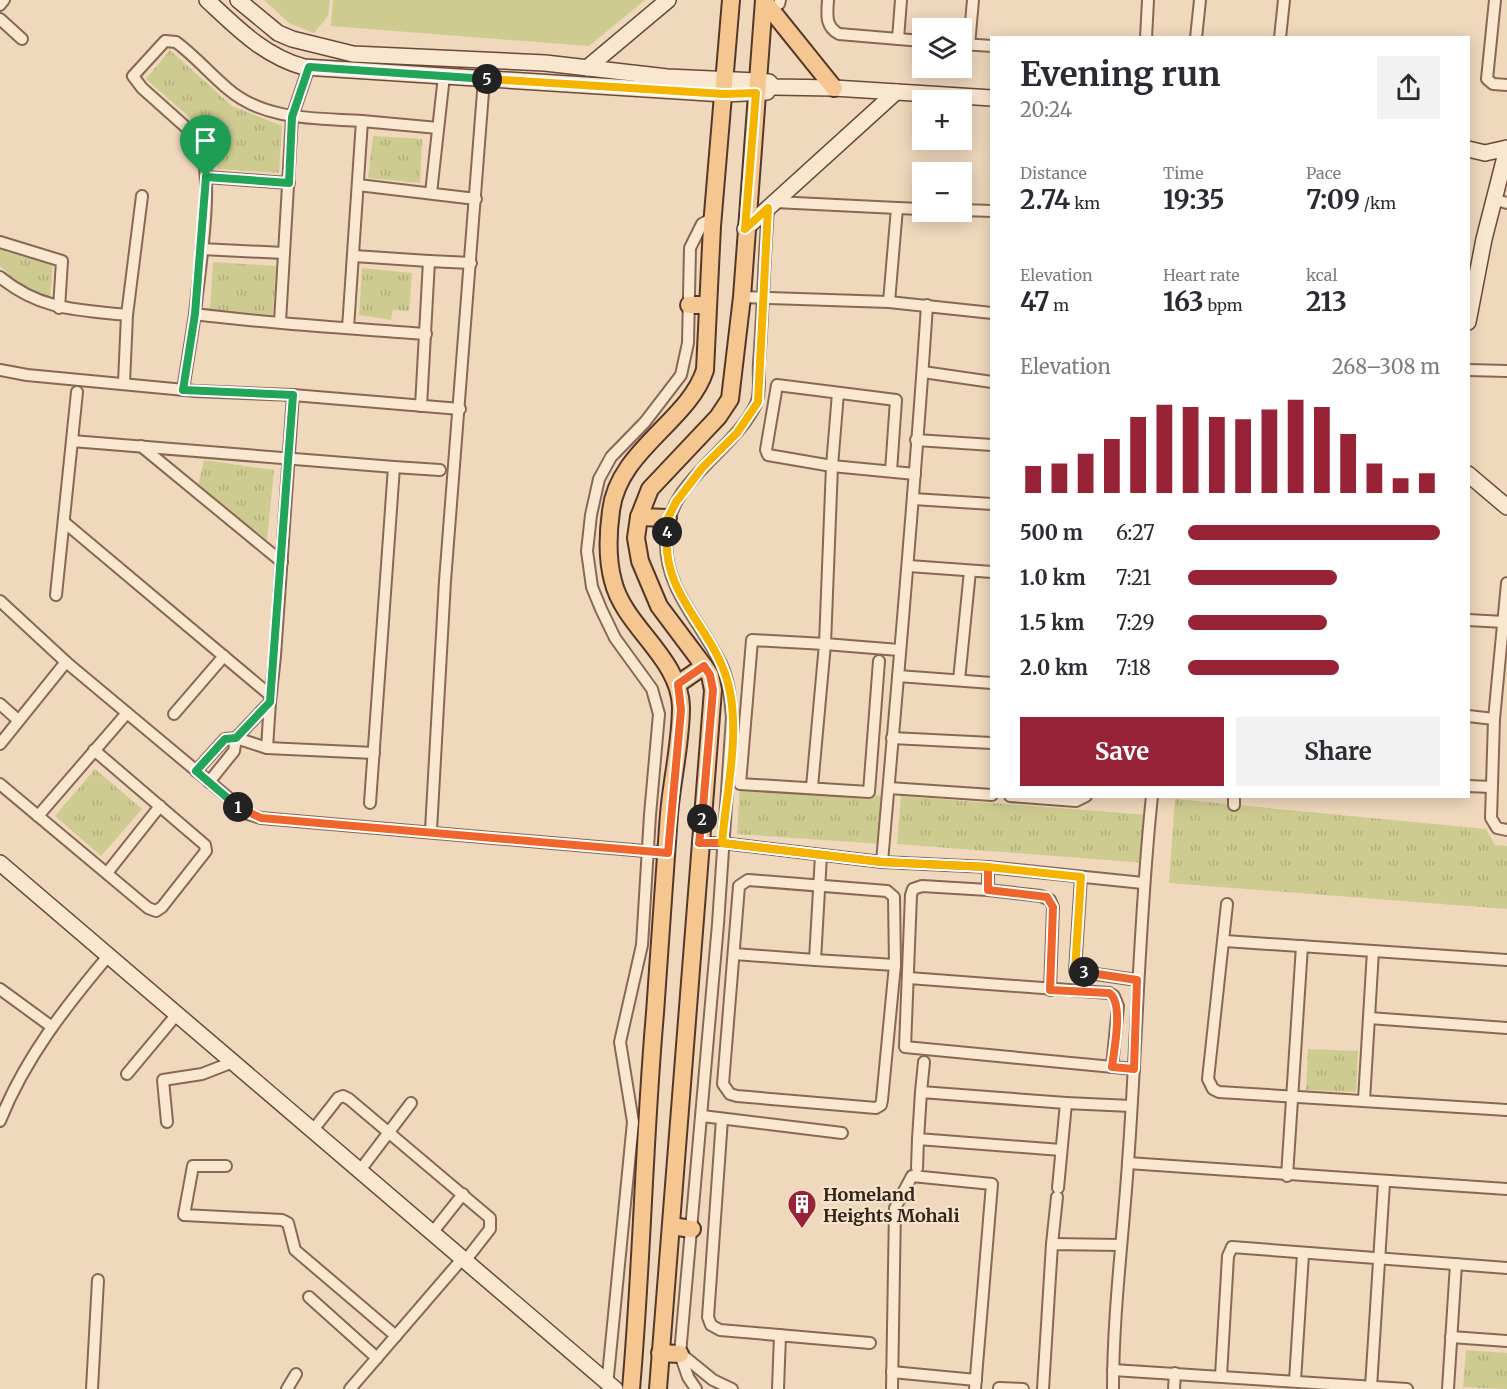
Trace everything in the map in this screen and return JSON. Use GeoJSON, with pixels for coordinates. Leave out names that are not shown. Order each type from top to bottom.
{"type":"FeatureCollection","features":[{"type":"Feature","properties":{"kind":"main road"},"geometry":{"type":"LineString","coordinates":[[631,1389],[640,1292],[653,1036],[681,710],[678,684],[627,611],[613,582],[609,539],[611,507],[622,478],[647,443],[700,384],[705,370],[713,218],[731,0]]}},
{"type":"Feature","properties":{"kind":"main road"},"geometry":{"type":"LineString","coordinates":[[658,1389],[699,843],[713,690],[710,675],[658,606],[640,561],[636,538],[639,517],[651,489],[718,417],[730,399],[742,297],[745,229],[757,87],[772,1]]}},
{"type":"Feature","properties":{"kind":"main road"},"geometry":{"type":"LineString","coordinates":[[772,1],[834,88]]}},
{"type":"Feature","properties":{"kind":"main road"},"geometry":{"type":"LineString","coordinates":[[689,305],[708,305]]}},
{"type":"Feature","properties":{"kind":"main road"},"geometry":{"type":"LineString","coordinates":[[639,517],[668,518]]}},
{"type":"Feature","properties":{"kind":"main road"},"geometry":{"type":"LineString","coordinates":[[678,684],[704,666]]}},
{"type":"Feature","properties":{"kind":"main road"},"geometry":{"type":"LineString","coordinates":[[671,1226],[692,1229]]}},
{"type":"Feature","properties":{"kind":"main road"},"geometry":{"type":"LineString","coordinates":[[660,1353],[680,1354]]}},
{"type":"Feature","properties":{"kind":"street"},"geometry":{"type":"LineString","coordinates":[[0,5],[4,0]]}},
{"type":"Feature","properties":{"kind":"street"},"geometry":{"type":"LineString","coordinates":[[207,0],[262,50],[282,61],[309,67],[483,79],[725,87],[757,87],[769,82],[774,87],[834,88],[990,99]]}},
{"type":"Feature","properties":{"kind":"street"},"geometry":{"type":"LineString","coordinates":[[238,0],[278,33],[291,39],[352,54],[587,68],[725,87]]}},
{"type":"Feature","properties":{"kind":"street"},"geometry":{"type":"LineString","coordinates":[[587,68],[668,0]]}},
{"type":"Feature","properties":{"kind":"street"},"geometry":{"type":"LineString","coordinates":[[828,0],[826,21],[832,30],[839,34],[912,40]]}},
{"type":"Feature","properties":{"kind":"street"},"geometry":{"type":"LineString","coordinates":[[898,39],[901,0]]}},
{"type":"Feature","properties":{"kind":"street"},"geometry":{"type":"LineString","coordinates":[[970,18],[973,0]]}},
{"type":"Feature","properties":{"kind":"street"},"geometry":{"type":"LineString","coordinates":[[1146,36],[1148,0]]}},
{"type":"Feature","properties":{"kind":"street"},"geometry":{"type":"LineString","coordinates":[[1196,36],[1200,0]]}},
{"type":"Feature","properties":{"kind":"street"},"geometry":{"type":"LineString","coordinates":[[1280,36],[1284,0]]}},
{"type":"Feature","properties":{"kind":"street"},"geometry":{"type":"LineString","coordinates":[[1495,0],[1487,79],[1493,84],[1507,85]]}},
{"type":"Feature","properties":{"kind":"street"},"geometry":{"type":"LineString","coordinates":[[0,19],[22,39]]}},
{"type":"Feature","properties":{"kind":"street"},"geometry":{"type":"LineString","coordinates":[[183,390],[195,314],[206,177],[203,149],[198,138],[142,88],[133,76],[165,41],[176,42],[243,100],[292,117],[438,128]]}},
{"type":"Feature","properties":{"kind":"street"},"geometry":{"type":"LineString","coordinates":[[972,45],[990,46]]}},
{"type":"Feature","properties":{"kind":"street"},"geometry":{"type":"LineString","coordinates":[[280,322],[292,117],[309,67]]}},
{"type":"Feature","properties":{"kind":"street"},"geometry":{"type":"LineString","coordinates":[[431,193],[444,76]]}},
{"type":"Feature","properties":{"kind":"street"},"geometry":{"type":"LineString","coordinates":[[430,830],[445,581],[476,199],[483,79]]}},
{"type":"Feature","properties":{"kind":"street"},"geometry":{"type":"LineString","coordinates":[[745,229],[896,93]]}},
{"type":"Feature","properties":{"kind":"street"},"geometry":{"type":"LineString","coordinates":[[348,328],[362,121]]}},
{"type":"Feature","properties":{"kind":"street"},"geometry":{"type":"LineString","coordinates":[[1470,149],[1485,153],[1507,148],[1501,202],[1472,287],[1470,304]]}},
{"type":"Feature","properties":{"kind":"street"},"geometry":{"type":"LineString","coordinates":[[206,177],[289,183]]}},
{"type":"Feature","properties":{"kind":"street"},"geometry":{"type":"LineString","coordinates":[[358,185],[476,199]]}},
{"type":"Feature","properties":{"kind":"street"},"geometry":{"type":"LineString","coordinates":[[124,383],[127,315],[142,196]]}},
{"type":"Feature","properties":{"kind":"street"},"geometry":{"type":"LineString","coordinates":[[772,205],[912,209]]}},
{"type":"Feature","properties":{"kind":"street"},"geometry":{"type":"LineString","coordinates":[[696,1389],[687,1377],[680,1354],[731,756],[729,684],[720,661],[677,591],[668,564],[666,542],[668,518],[676,502],[702,468],[737,433],[758,402],[772,205]]}},
{"type":"Feature","properties":{"kind":"street"},"geometry":{"type":"LineString","coordinates":[[889,302],[897,208]]}},
{"type":"Feature","properties":{"kind":"street"},"geometry":{"type":"LineString","coordinates":[[972,210],[990,211]]}},
{"type":"Feature","properties":{"kind":"street"},"geometry":{"type":"LineString","coordinates":[[610,1387],[633,1122],[620,1042],[639,967],[659,714],[652,690],[615,638],[601,609],[592,587],[587,550],[591,515],[599,478],[611,457],[645,422],[681,375],[688,343],[690,248],[702,224],[713,218]]}},
{"type":"Feature","properties":{"kind":"street"},"geometry":{"type":"LineString","coordinates":[[0,242],[62,261],[59,308]]}},
{"type":"Feature","properties":{"kind":"street"},"geometry":{"type":"LineString","coordinates":[[201,249],[284,253]]}},
{"type":"Feature","properties":{"kind":"street"},"geometry":{"type":"LineString","coordinates":[[354,256],[471,263]]}},
{"type":"Feature","properties":{"kind":"street"},"geometry":{"type":"LineString","coordinates":[[421,406],[429,261]]}},
{"type":"Feature","properties":{"kind":"street"},"geometry":{"type":"LineString","coordinates":[[0,277],[28,297],[59,308],[127,315]]}},
{"type":"Feature","properties":{"kind":"street"},"geometry":{"type":"LineString","coordinates":[[742,297],[889,302],[990,313]]}},
{"type":"Feature","properties":{"kind":"street"},"geometry":{"type":"LineString","coordinates":[[882,862],[899,650],[909,566],[927,305]]}},
{"type":"Feature","properties":{"kind":"street"},"geometry":{"type":"LineString","coordinates":[[195,314],[426,334]]}},
{"type":"Feature","properties":{"kind":"street"},"geometry":{"type":"LineString","coordinates":[[0,370],[27,375],[183,390],[293,395],[460,409]]}},
{"type":"Feature","properties":{"kind":"street"},"geometry":{"type":"LineString","coordinates":[[1470,370],[1507,371]]}},
{"type":"Feature","properties":{"kind":"street"},"geometry":{"type":"LineString","coordinates":[[923,372],[990,382]]}},
{"type":"Feature","properties":{"kind":"street"},"geometry":{"type":"LineString","coordinates":[[891,471],[896,400],[777,385],[765,450],[772,458],[915,474]]}},
{"type":"Feature","properties":{"kind":"street"},"geometry":{"type":"LineString","coordinates":[[56,596],[77,392]]}},
{"type":"Feature","properties":{"kind":"street"},"geometry":{"type":"LineString","coordinates":[[812,787],[825,644],[832,466],[838,393]]}},
{"type":"Feature","properties":{"kind":"street"},"geometry":{"type":"LineString","coordinates":[[267,748],[293,395]]}},
{"type":"Feature","properties":{"kind":"street"},"geometry":{"type":"LineString","coordinates":[[916,440],[990,445]]}},
{"type":"Feature","properties":{"kind":"street"},"geometry":{"type":"LineString","coordinates":[[72,441],[440,470]]}},
{"type":"Feature","properties":{"kind":"street"},"geometry":{"type":"LineString","coordinates":[[141,446],[282,562]]}},
{"type":"Feature","properties":{"kind":"street"},"geometry":{"type":"LineString","coordinates":[[370,803],[394,467]]}},
{"type":"Feature","properties":{"kind":"street"},"geometry":{"type":"LineString","coordinates":[[1470,476],[1507,507]]}},
{"type":"Feature","properties":{"kind":"street"},"geometry":{"type":"LineString","coordinates":[[913,499],[990,504]]}},
{"type":"Feature","properties":{"kind":"street"},"geometry":{"type":"LineString","coordinates":[[64,522],[224,656],[270,699]]}},
{"type":"Feature","properties":{"kind":"street"},"geometry":{"type":"LineString","coordinates":[[909,566],[990,572]]}},
{"type":"Feature","properties":{"kind":"street"},"geometry":{"type":"LineString","coordinates":[[959,680],[970,571]]}},
{"type":"Feature","properties":{"kind":"street"},"geometry":{"type":"LineString","coordinates":[[1507,583],[1494,718],[1491,787],[1492,824],[1507,830]]}},
{"type":"Feature","properties":{"kind":"street"},"geometry":{"type":"LineString","coordinates":[[0,601],[66,662],[238,807],[261,818],[430,830],[668,853]]}},
{"type":"Feature","properties":{"kind":"street"},"geometry":{"type":"LineString","coordinates":[[1470,620],[1504,622]]}},
{"type":"Feature","properties":{"kind":"street"},"geometry":{"type":"LineString","coordinates":[[879,661],[869,792],[740,784],[752,640],[899,650]]}},
{"type":"Feature","properties":{"kind":"street"},"geometry":{"type":"LineString","coordinates":[[174,714],[224,656]]}},
{"type":"Feature","properties":{"kind":"street"},"geometry":{"type":"LineString","coordinates":[[0,744],[66,662]]}},
{"type":"Feature","properties":{"kind":"street"},"geometry":{"type":"LineString","coordinates":[[898,676],[990,683]]}},
{"type":"Feature","properties":{"kind":"street"},"geometry":{"type":"LineString","coordinates":[[209,782],[234,752],[236,738],[270,699]]}},
{"type":"Feature","properties":{"kind":"street"},"geometry":{"type":"LineString","coordinates":[[0,704],[18,720]]}},
{"type":"Feature","properties":{"kind":"street"},"geometry":{"type":"LineString","coordinates":[[38,816],[127,713]]}},
{"type":"Feature","properties":{"kind":"street"},"geometry":{"type":"LineString","coordinates":[[1470,716],[1494,718]]}},
{"type":"Feature","properties":{"kind":"street"},"geometry":{"type":"LineString","coordinates":[[196,771],[225,739],[236,738],[267,748],[374,753]]}},
{"type":"Feature","properties":{"kind":"street"},"geometry":{"type":"LineString","coordinates":[[892,738],[990,743]]}},
{"type":"Feature","properties":{"kind":"street"},"geometry":{"type":"LineString","coordinates":[[0,784],[148,908],[156,911],[206,852],[205,845],[94,750]]}},
{"type":"Feature","properties":{"kind":"street"},"geometry":{"type":"LineString","coordinates":[[1470,786],[1491,787]]}},
{"type":"Feature","properties":{"kind":"street"},"geometry":{"type":"LineString","coordinates":[[889,788],[990,795]]}},
{"type":"Feature","properties":{"kind":"street"},"geometry":{"type":"LineString","coordinates":[[1036,798],[1076,801],[1082,798]]}},
{"type":"Feature","properties":{"kind":"street"},"geometry":{"type":"LineString","coordinates":[[1113,1389],[1120,1245],[1134,1069],[1143,883],[1152,798]]}},
{"type":"Feature","properties":{"kind":"street"},"geometry":{"type":"LineString","coordinates":[[107,873],[160,806]]}},
{"type":"Feature","properties":{"kind":"street"},"geometry":{"type":"LineString","coordinates":[[699,843],[722,843],[882,862],[988,867],[1143,883]]}},
{"type":"Feature","properties":{"kind":"street"},"geometry":{"type":"LineString","coordinates":[[815,960],[821,855]]}},
{"type":"Feature","properties":{"kind":"street"},"geometry":{"type":"LineString","coordinates":[[0,863],[361,1169],[610,1387]]}},
{"type":"Feature","properties":{"kind":"street"},"geometry":{"type":"LineString","coordinates":[[988,867],[988,890]]}},
{"type":"Feature","properties":{"kind":"street"},"geometry":{"type":"LineString","coordinates":[[1081,877],[1075,971],[1137,980]]}},
{"type":"Feature","properties":{"kind":"street"},"geometry":{"type":"LineString","coordinates":[[742,881],[818,886],[886,891],[894,897],[895,965],[882,1100],[881,1105],[876,1108],[737,1096],[726,1089],[723,1084],[739,886],[742,881]]}},
{"type":"Feature","properties":{"kind":"street"},"geometry":{"type":"LineString","coordinates":[[1050,990],[1053,907],[1050,900],[1041,896],[988,890],[922,885],[913,889],[906,1047],[1134,1069]]}},
{"type":"Feature","properties":{"kind":"street"},"geometry":{"type":"LineString","coordinates":[[1227,904],[1209,1084],[1219,1092],[1507,1110]]}},
{"type":"Feature","properties":{"kind":"street"},"geometry":{"type":"LineString","coordinates":[[1225,941],[1507,960]]}},
{"type":"Feature","properties":{"kind":"street"},"geometry":{"type":"LineString","coordinates":[[1287,1176],[1302,946]]}},
{"type":"Feature","properties":{"kind":"street"},"geometry":{"type":"LineString","coordinates":[[1364,1100],[1373,951]]}},
{"type":"Feature","properties":{"kind":"street"},"geometry":{"type":"LineString","coordinates":[[734,954],[895,965]]}},
{"type":"Feature","properties":{"kind":"street"},"geometry":{"type":"LineString","coordinates":[[0,1121],[4,1100],[52,1027],[72,997],[109,956]]}},
{"type":"Feature","properties":{"kind":"street"},"geometry":{"type":"LineString","coordinates":[[909,978],[1109,993],[1114,996],[1118,1006],[1112,1067]]}},
{"type":"Feature","properties":{"kind":"street"},"geometry":{"type":"LineString","coordinates":[[0,989],[52,1027]]}},
{"type":"Feature","properties":{"kind":"street"},"geometry":{"type":"LineString","coordinates":[[127,1074],[177,1014]]}},
{"type":"Feature","properties":{"kind":"street"},"geometry":{"type":"LineString","coordinates":[[1369,1018],[1507,1028]]}},
{"type":"Feature","properties":{"kind":"street"},"geometry":{"type":"LineString","coordinates":[[167,1122],[163,1080],[202,1074],[234,1062]]}},
{"type":"Feature","properties":{"kind":"street"},"geometry":{"type":"LineString","coordinates":[[917,1168],[924,1062]]}},
{"type":"Feature","properties":{"kind":"street"},"geometry":{"type":"LineString","coordinates":[[921,1092],[1131,1106]]}},
{"type":"Feature","properties":{"kind":"street"},"geometry":{"type":"LineString","coordinates":[[313,1130],[338,1098],[343,1096],[463,1194],[490,1218],[492,1224],[464,1260],[350,1389]]}},
{"type":"Feature","properties":{"kind":"street"},"geometry":{"type":"LineString","coordinates":[[1043,1389],[1052,1244],[1066,1102]]}},
{"type":"Feature","properties":{"kind":"street"},"geometry":{"type":"LineString","coordinates":[[361,1169],[411,1103]]}},
{"type":"Feature","properties":{"kind":"street"},"geometry":{"type":"LineString","coordinates":[[702,1116],[842,1133]]}},
{"type":"Feature","properties":{"kind":"street"},"geometry":{"type":"LineString","coordinates":[[722,1119],[708,1317],[711,1324],[720,1330],[870,1343]]}},
{"type":"Feature","properties":{"kind":"street"},"geometry":{"type":"LineString","coordinates":[[700,1134],[721,1136]]}},
{"type":"Feature","properties":{"kind":"street"},"geometry":{"type":"LineString","coordinates":[[918,1139],[1061,1150]]}},
{"type":"Feature","properties":{"kind":"street"},"geometry":{"type":"LineString","coordinates":[[1128,1163],[1507,1190]]}},
{"type":"Feature","properties":{"kind":"street"},"geometry":{"type":"LineString","coordinates":[[226,1166],[193,1166],[184,1215],[282,1220],[288,1223],[292,1245],[301,1257],[396,1336]]}},
{"type":"Feature","properties":{"kind":"street"},"geometry":{"type":"LineString","coordinates":[[912,1176],[992,1184],[975,1386],[892,1380],[895,1208],[912,1176]]}},
{"type":"Feature","properties":{"kind":"street"},"geometry":{"type":"LineString","coordinates":[[1371,1387],[1384,1183]]}},
{"type":"Feature","properties":{"kind":"street"},"geometry":{"type":"LineString","coordinates":[[432,1233],[463,1194]]}},
{"type":"Feature","properties":{"kind":"street"},"geometry":{"type":"LineString","coordinates":[[1052,1244],[1120,1245]]}},
{"type":"Feature","properties":{"kind":"street"},"geometry":{"type":"LineString","coordinates":[[1221,1376],[1229,1250],[1236,1247],[1303,1254],[1507,1268]]}},
{"type":"Feature","properties":{"kind":"street"},"geometry":{"type":"LineString","coordinates":[[1295,1381],[1303,1254]]}},
{"type":"Feature","properties":{"kind":"street"},"geometry":{"type":"LineString","coordinates":[[1448,1389],[1456,1264]]}},
{"type":"Feature","properties":{"kind":"street"},"geometry":{"type":"LineString","coordinates":[[92,1389],[98,1281]]}},
{"type":"Feature","properties":{"kind":"street"},"geometry":{"type":"LineString","coordinates":[[309,1297],[376,1358]]}},
{"type":"Feature","properties":{"kind":"street"},"geometry":{"type":"LineString","coordinates":[[778,1389],[780,1335]]}},
{"type":"Feature","properties":{"kind":"street"},"geometry":{"type":"LineString","coordinates":[[1451,1337],[1507,1341]]}},
{"type":"Feature","properties":{"kind":"street"},"geometry":{"type":"LineString","coordinates":[[680,1354],[713,1380],[732,1389]]}},
{"type":"Feature","properties":{"kind":"street"},"geometry":{"type":"LineString","coordinates":[[1113,1370],[1407,1389]]}},
{"type":"Feature","properties":{"kind":"street"},"geometry":{"type":"LineString","coordinates":[[1174,1389],[1175,1373]]}},
{"type":"Feature","properties":{"kind":"street"},"geometry":{"type":"LineString","coordinates":[[287,1389],[296,1374]]}},
{"type":"Feature","properties":{"kind":"street"},"geometry":{"type":"LineString","coordinates":[[999,1388],[1023,1389]]}},
{"type":"Feature","properties":{"kind":"green space"},"geometry":{"type":"Polygon","coordinates":[[[264,0],[330,0],[328,16],[314,33],[289,23],[264,0]]]}},
{"type":"Feature","properties":{"kind":"green space"},"geometry":{"type":"Polygon","coordinates":[[[333,0],[645,0],[589,46],[331,26],[333,0]]]}},
{"type":"Feature","properties":{"kind":"green space"},"geometry":{"type":"Polygon","coordinates":[[[170,50],[232,106],[282,126],[279,173],[218,169],[212,143],[205,131],[146,79],[170,50]]]}},
{"type":"Feature","properties":{"kind":"green space"},"geometry":{"type":"Polygon","coordinates":[[[373,136],[422,139],[420,183],[368,178],[373,136]]]}},
{"type":"Feature","properties":{"kind":"green space"},"geometry":{"type":"Polygon","coordinates":[[[0,247],[53,262],[50,298],[25,289],[0,266],[0,247]]]}},
{"type":"Feature","properties":{"kind":"green space"},"geometry":{"type":"Polygon","coordinates":[[[213,262],[276,266],[273,315],[210,310],[213,262]]]}},
{"type":"Feature","properties":{"kind":"green space"},"geometry":{"type":"Polygon","coordinates":[[[362,268],[412,273],[409,311],[393,310],[391,320],[359,315],[362,268]]]}},
{"type":"Feature","properties":{"kind":"green space"},"geometry":{"type":"Polygon","coordinates":[[[204,460],[274,470],[267,540],[198,486],[204,460]]]}},
{"type":"Feature","properties":{"kind":"green space"},"geometry":{"type":"Polygon","coordinates":[[[95,769],[142,809],[101,856],[55,816],[95,769]]]}},
{"type":"Feature","properties":{"kind":"green space"},"geometry":{"type":"Polygon","coordinates":[[[740,785],[885,796],[882,844],[737,834],[740,785]]]}},
{"type":"Feature","properties":{"kind":"green space"},"geometry":{"type":"Polygon","coordinates":[[[901,796],[1149,815],[1146,863],[897,844],[901,796]]]}},
{"type":"Feature","properties":{"kind":"green space"},"geometry":{"type":"Polygon","coordinates":[[[1175,799],[1486,829],[1495,845],[1507,846],[1507,909],[1169,883],[1175,799]]]}},
{"type":"Feature","properties":{"kind":"green space"},"geometry":{"type":"Polygon","coordinates":[[[1308,1049],[1358,1051],[1356,1092],[1306,1090],[1308,1049]]]}},
{"type":"Feature","properties":{"kind":"green space"},"geometry":{"type":"Polygon","coordinates":[[[1466,1350],[1507,1353],[1507,1389],[1463,1387],[1466,1350]]]}},
{"type":"Feature","properties":{"kind":"place","name":"Homeland Heights Mohali"},"geometry":{"type":"Point","coordinates":[802,1230]}},
{"type":"Feature","properties":{"kind":"route"},"geometry":{"type":"LineString","coordinates":[[206,177],[195,314],[183,390],[293,395],[270,702],[236,738],[225,739],[196,771],[238,807],[261,818],[430,830],[668,853],[669,816],[681,710],[678,684],[704,666],[710,675],[713,690],[699,843],[722,843],[882,862],[988,867],[988,890],[1047,897],[1053,907],[1050,990],[1109,993],[1114,996],[1118,1006],[1112,1067],[1134,1069],[1137,980],[1075,971],[1081,877],[988,867],[935,864],[882,862],[821,855],[722,843],[731,756],[732,717],[729,684],[720,661],[677,591],[668,564],[666,542],[668,518],[676,502],[702,468],[737,433],[758,402],[768,208],[745,229],[756,93],[724,94],[309,67],[292,117],[289,183],[206,177]]}}]}
